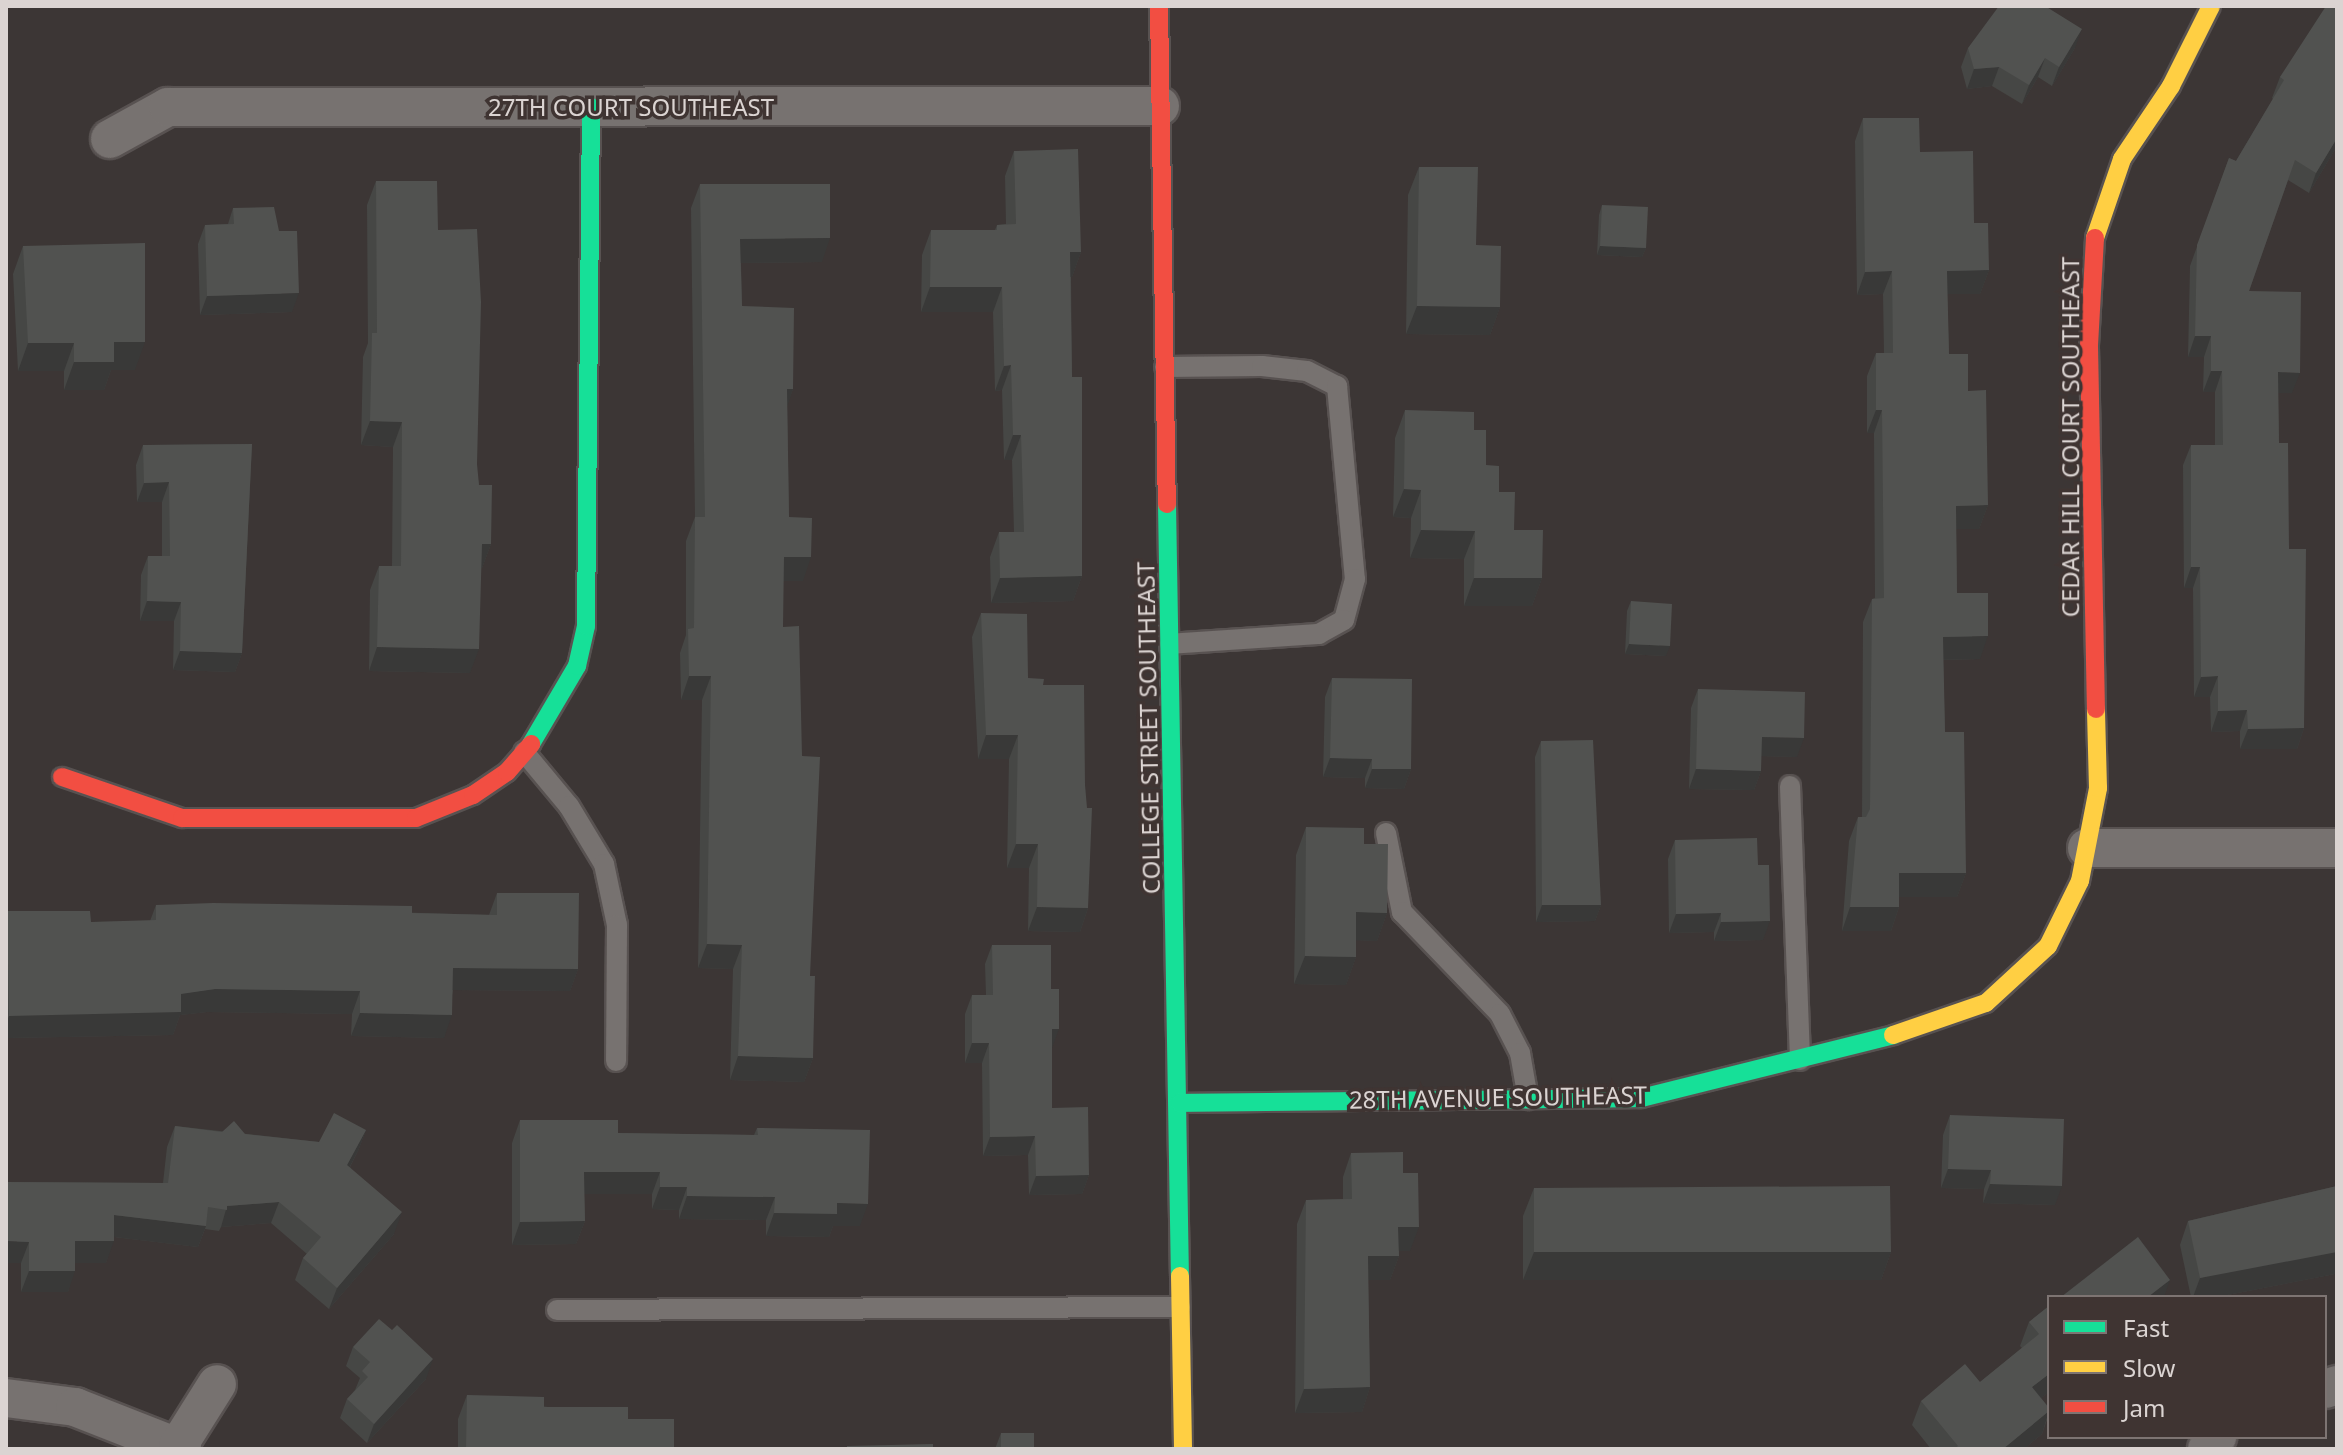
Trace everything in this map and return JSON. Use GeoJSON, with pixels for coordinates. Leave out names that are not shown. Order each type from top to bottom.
{"type":"FeatureCollection","features":[{"type":"Feature","properties":{"kind":"street","name":"COLLEGE STREET SOUTHEAST"},"geometry":{"type":"LineString","coordinates":[[1159,6],[1180,1103],[1183,1449]]}},
{"type":"Feature","properties":{"kind":"street","name":"CEDAR HILL COURT SOUTHEAST"},"geometry":{"type":"LineString","coordinates":[[2087,848],[2098,788],[2089,347],[2095,237],[2122,159],[2171,86],[2211,6]]}},
{"type":"Feature","properties":{"kind":"street","name":"27TH COURT SOUTHEAST"},"geometry":{"type":"LineString","coordinates":[[110,139],[168,107],[1160,106]]}},
{"type":"Feature","properties":{"kind":"street"},"geometry":{"type":"LineString","coordinates":[[62,777],[182,818],[416,818],[473,795],[507,772],[524,752],[560,703],[586,626],[591,107]]}},
{"type":"Feature","properties":{"kind":"street"},"geometry":{"type":"LineString","coordinates":[[2087,848],[2337,848]]}},
{"type":"Feature","properties":{"kind":"street","name":"28TH AVENUE SOUTHEAST"},"geometry":{"type":"LineString","coordinates":[[1180,1103],[1641,1098],[1864,1045],[1986,1003],[2048,946],[2080,881],[2087,848]]}},
{"type":"Feature","properties":{"kind":"street"},"geometry":{"type":"LineString","coordinates":[[6,1398],[75,1407],[180,1447],[217,1384]]}},
{"type":"Feature","properties":{"kind":"lane"},"geometry":{"type":"LineString","coordinates":[[1165,367],[1262,366],[1307,371],[1337,386],[1355,579],[1344,620],[1319,634],[1170,644]]}},
{"type":"Feature","properties":{"kind":"lane"},"geometry":{"type":"LineString","coordinates":[[524,752],[569,806],[604,864],[617,925],[616,1061]]}},
{"type":"Feature","properties":{"kind":"lane"},"geometry":{"type":"LineString","coordinates":[[1790,786],[1800,1060]]}},
{"type":"Feature","properties":{"kind":"lane"},"geometry":{"type":"LineString","coordinates":[[1386,833],[1402,912],[1500,1014],[1520,1053],[1528,1099]]}},
{"type":"Feature","properties":{"kind":"lane"},"geometry":{"type":"LineString","coordinates":[[557,1310],[1180,1307]]}},
{"type":"Feature","properties":{"kind":"building"},"geometry":{"type":"Polygon","coordinates":[[[1999,6],[2045,6],[2082,29],[2059,67],[2045,58],[2029,85],[1999,67],[1974,69],[1968,48],[1999,6]]]}},
{"type":"Feature","properties":{"kind":"building"},"geometry":{"type":"Polygon","coordinates":[[[2326,6],[2337,6],[2337,138],[2316,173],[2295,160],[2249,291],[2301,292],[2300,373],[2278,372],[2279,443],[2288,443],[2289,549],[2306,549],[2304,728],[2248,729],[2247,710],[2218,711],[2218,676],[2201,677],[2200,567],[2191,567],[2191,445],[2223,445],[2222,371],[2211,371],[2211,336],[2195,336],[2197,245],[2229,158],[2236,161],[2284,80],[2280,77],[2326,6]]]}},
{"type":"Feature","properties":{"kind":"building"},"geometry":{"type":"Polygon","coordinates":[[[1863,118],[1919,118],[1920,152],[1973,151],[1974,223],[1988,223],[1989,270],[1947,271],[1949,354],[1968,354],[1968,391],[1986,390],[1988,505],[1956,506],[1957,593],[1988,593],[1988,636],[1943,637],[1945,732],[1964,732],[1966,873],[1899,873],[1899,907],[1850,907],[1858,817],[1866,817],[1870,809],[1872,599],[1884,598],[1882,410],[1876,410],[1876,353],[1893,353],[1892,271],[1865,272],[1863,118]]]}},
{"type":"Feature","properties":{"kind":"building"},"geometry":{"type":"Polygon","coordinates":[[[1078,149],[1081,252],[1070,252],[1072,377],[1082,377],[1082,576],[1000,578],[999,532],[1024,532],[1021,435],[1013,435],[1011,365],[1004,366],[1002,287],[930,287],[931,230],[997,230],[997,225],[1016,224],[1014,151],[1078,149]]]}},
{"type":"Feature","properties":{"kind":"building"},"geometry":{"type":"Polygon","coordinates":[[[1419,167],[1478,167],[1476,245],[1501,246],[1500,307],[1417,306],[1419,167]]]}},
{"type":"Feature","properties":{"kind":"building"},"geometry":{"type":"Polygon","coordinates":[[[376,181],[437,181],[438,230],[477,229],[481,302],[477,464],[479,485],[492,485],[491,544],[482,544],[479,649],[377,647],[379,566],[401,566],[402,422],[370,421],[372,333],[377,333],[376,181]]]}},
{"type":"Feature","properties":{"kind":"building"},"geometry":{"type":"Polygon","coordinates":[[[700,184],[830,184],[830,238],[740,239],[742,306],[794,308],[793,389],[787,389],[789,517],[812,518],[811,557],[784,557],[783,627],[799,626],[802,756],[820,757],[810,976],[815,976],[813,1058],[738,1056],[742,945],[707,944],[711,676],[689,676],[688,629],[694,628],[695,517],[705,517],[700,184]]]}},
{"type":"Feature","properties":{"kind":"building"},"geometry":{"type":"Polygon","coordinates":[[[1602,205],[1648,207],[1646,248],[1600,246],[1602,205]]]}},
{"type":"Feature","properties":{"kind":"building"},"geometry":{"type":"Polygon","coordinates":[[[274,207],[279,231],[297,231],[299,293],[207,296],[205,225],[234,224],[233,208],[274,207]]]}},
{"type":"Feature","properties":{"kind":"building"},"geometry":{"type":"Polygon","coordinates":[[[145,243],[145,342],[114,342],[114,362],[74,362],[74,343],[28,343],[23,246],[145,243]]]}},
{"type":"Feature","properties":{"kind":"building"},"geometry":{"type":"Polygon","coordinates":[[[1405,410],[1474,412],[1474,430],[1486,430],[1486,465],[1499,466],[1499,492],[1515,492],[1514,530],[1543,530],[1542,578],[1474,578],[1475,531],[1421,530],[1421,490],[1404,489],[1405,410]]]}},
{"type":"Feature","properties":{"kind":"building"},"geometry":{"type":"Polygon","coordinates":[[[252,444],[242,653],[180,651],[181,602],[147,601],[148,556],[170,556],[169,482],[144,483],[143,445],[252,444]]]}},
{"type":"Feature","properties":{"kind":"building"},"geometry":{"type":"Polygon","coordinates":[[[1631,601],[1672,604],[1670,646],[1629,644],[1631,601]]]}},
{"type":"Feature","properties":{"kind":"building"},"geometry":{"type":"Polygon","coordinates":[[[981,613],[1027,614],[1028,678],[1044,679],[1043,685],[1084,685],[1085,785],[1087,808],[1092,808],[1088,908],[1037,907],[1038,844],[1016,844],[1018,735],[986,735],[981,613]]]}},
{"type":"Feature","properties":{"kind":"building"},"geometry":{"type":"Polygon","coordinates":[[[1332,678],[1412,679],[1411,769],[1372,769],[1372,759],[1330,758],[1332,678]]]}},
{"type":"Feature","properties":{"kind":"building"},"geometry":{"type":"Polygon","coordinates":[[[1698,689],[1805,692],[1804,738],[1762,737],[1761,771],[1696,769],[1698,689]]]}},
{"type":"Feature","properties":{"kind":"building"},"geometry":{"type":"Polygon","coordinates":[[[1593,740],[1601,905],[1542,905],[1541,741],[1593,740]]]}},
{"type":"Feature","properties":{"kind":"building"},"geometry":{"type":"Polygon","coordinates":[[[1306,827],[1364,828],[1364,844],[1388,844],[1387,913],[1356,912],[1356,957],[1305,956],[1306,827]]]}},
{"type":"Feature","properties":{"kind":"building"},"geometry":{"type":"Polygon","coordinates":[[[1757,838],[1758,865],[1769,865],[1770,921],[1721,922],[1721,913],[1676,914],[1675,840],[1757,838]]]}},
{"type":"Feature","properties":{"kind":"building"},"geometry":{"type":"Polygon","coordinates":[[[497,893],[579,893],[578,969],[453,968],[452,1015],[360,1013],[360,991],[215,989],[181,994],[181,1012],[9,1016],[6,911],[90,911],[91,922],[156,920],[156,905],[213,903],[412,906],[412,913],[497,915],[497,893]]]}},
{"type":"Feature","properties":{"kind":"building"},"geometry":{"type":"Polygon","coordinates":[[[992,945],[1051,945],[1051,989],[1059,989],[1059,1029],[1052,1029],[1052,1108],[1088,1107],[1089,1175],[1036,1176],[1035,1136],[990,1137],[989,1043],[972,1043],[972,995],[993,995],[992,945]]]}},
{"type":"Feature","properties":{"kind":"building"},"geometry":{"type":"Polygon","coordinates":[[[334,1113],[366,1130],[347,1165],[402,1212],[337,1288],[303,1258],[321,1237],[279,1202],[227,1206],[227,1210],[208,1207],[206,1226],[114,1215],[114,1241],[75,1241],[75,1271],[29,1271],[29,1242],[6,1241],[6,1182],[168,1183],[175,1126],[222,1132],[234,1121],[245,1134],[319,1142],[334,1113]]]}},
{"type":"Feature","properties":{"kind":"building"},"geometry":{"type":"Polygon","coordinates":[[[1950,1115],[2064,1119],[2062,1186],[1990,1184],[1991,1170],[1948,1169],[1950,1115]]]}},
{"type":"Feature","properties":{"kind":"building"},"geometry":{"type":"Polygon","coordinates":[[[520,1120],[618,1120],[618,1133],[758,1135],[757,1128],[870,1130],[868,1204],[837,1203],[837,1214],[774,1213],[775,1197],[687,1196],[687,1187],[660,1187],[660,1172],[584,1172],[585,1221],[520,1222],[520,1120]]]}},
{"type":"Feature","properties":{"kind":"building"},"geometry":{"type":"Polygon","coordinates":[[[1403,1152],[1403,1173],[1418,1173],[1419,1227],[1398,1227],[1399,1256],[1368,1256],[1370,1387],[1304,1389],[1306,1200],[1352,1199],[1351,1153],[1403,1152]]]}},
{"type":"Feature","properties":{"kind":"building"},"geometry":{"type":"Polygon","coordinates":[[[1890,1186],[1891,1252],[1534,1252],[1534,1188],[1890,1186]]]}},
{"type":"Feature","properties":{"kind":"building"},"geometry":{"type":"Polygon","coordinates":[[[2337,1186],[2337,1252],[2200,1278],[2188,1221],[2337,1186]]]}},
{"type":"Feature","properties":{"kind":"building"},"geometry":{"type":"Polygon","coordinates":[[[2138,1237],[2170,1280],[2151,1295],[2064,1295],[2138,1237]]]}},
{"type":"Feature","properties":{"kind":"building"},"geometry":{"type":"Polygon","coordinates":[[[2047,1308],[2047,1376],[2032,1387],[2047,1406],[2047,1413],[2003,1449],[1954,1449],[1958,1446],[1921,1401],[1965,1364],[1980,1382],[2039,1334],[2029,1322],[2047,1308]]]}},
{"type":"Feature","properties":{"kind":"building"},"geometry":{"type":"Polygon","coordinates":[[[379,1319],[392,1330],[397,1325],[433,1359],[374,1424],[347,1399],[368,1377],[362,1371],[370,1362],[353,1347],[379,1319]]]}},
{"type":"Feature","properties":{"kind":"building"},"geometry":{"type":"Polygon","coordinates":[[[467,1395],[544,1397],[544,1407],[628,1407],[628,1419],[674,1419],[674,1449],[466,1449],[467,1395]]]}},
{"type":"Feature","properties":{"kind":"building"},"geometry":{"type":"Polygon","coordinates":[[[1001,1433],[1034,1433],[1034,1447],[1052,1449],[1001,1449],[1001,1433]]]}},
{"type":"Feature","properties":{"kind":"building"},"geometry":{"type":"Polygon","coordinates":[[[933,1444],[933,1449],[847,1449],[847,1446],[933,1444]]]}},
{"type":"Feature","properties":{"kind":"traffic: fast"},"geometry":{"type":"LineString","coordinates":[[531,744],[577,666],[586,626],[591,107]]}},
{"type":"Feature","properties":{"kind":"traffic: fast"},"geometry":{"type":"LineString","coordinates":[[1167,504],[1180,1276]]}},
{"type":"Feature","properties":{"kind":"traffic: fast"},"geometry":{"type":"LineString","coordinates":[[1180,1103],[1641,1098],[1893,1035]]}},
{"type":"Feature","properties":{"kind":"traffic: slow"},"geometry":{"type":"LineString","coordinates":[[2095,238],[2122,159],[2171,86],[2211,6]]}},
{"type":"Feature","properties":{"kind":"traffic: slow"},"geometry":{"type":"LineString","coordinates":[[1893,1035],[1986,1003],[2048,946],[2080,881],[2098,788],[2096,709]]}},
{"type":"Feature","properties":{"kind":"traffic: slow"},"geometry":{"type":"LineString","coordinates":[[1180,1276],[1183,1449]]}},
{"type":"Feature","properties":{"kind":"traffic: jam"},"geometry":{"type":"LineString","coordinates":[[1159,6],[1167,504]]}},
{"type":"Feature","properties":{"kind":"traffic: jam"},"geometry":{"type":"LineString","coordinates":[[2095,238],[2089,347],[2096,709]]}},
{"type":"Feature","properties":{"kind":"traffic: jam"},"geometry":{"type":"LineString","coordinates":[[62,777],[182,818],[416,818],[473,795],[507,772],[531,744]]}}]}
